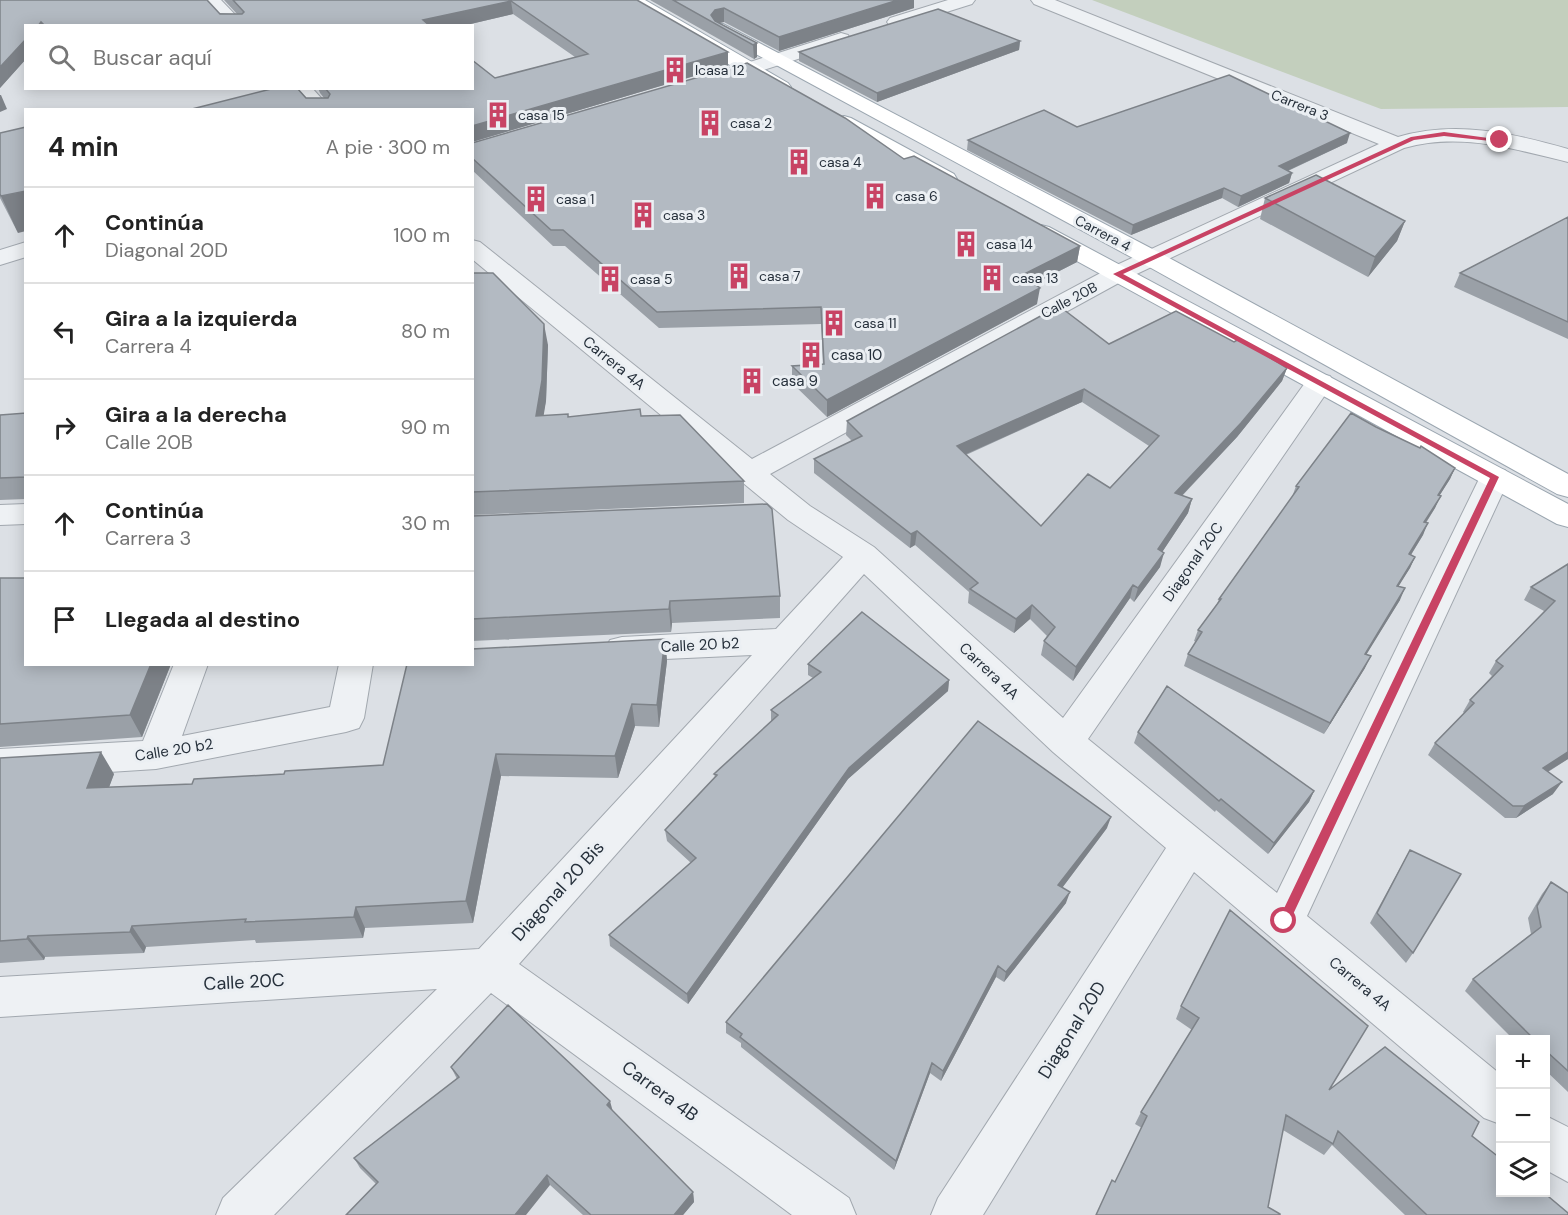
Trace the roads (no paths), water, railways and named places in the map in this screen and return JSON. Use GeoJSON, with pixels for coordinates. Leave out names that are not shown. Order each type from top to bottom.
{"type":"FeatureCollection","features":[{"type":"Feature","properties":{"kind":"main road"},"geometry":{"type":"LineString","coordinates":[[632,0],[748,69],[963,188]]}},
{"type":"Feature","properties":{"kind":"main road","name":"Carrera 4"},"geometry":{"type":"LineString","coordinates":[[668,0],[1564,479]]}},
{"type":"Feature","properties":{"kind":"main road","name":"Carrera 4"},"geometry":{"type":"LineString","coordinates":[[1025,223],[1568,517]]}},
{"type":"Feature","properties":{"kind":"street"},"geometry":{"type":"LineString","coordinates":[[211,0],[235,24]]}},
{"type":"Feature","properties":{"kind":"street"},"geometry":{"type":"LineString","coordinates":[[878,28],[966,0]]}},
{"type":"Feature","properties":{"kind":"street","name":"Carrera 3"},"geometry":{"type":"LineString","coordinates":[[1040,0],[1397,144]]}},
{"type":"Feature","properties":{"kind":"street"},"geometry":{"type":"LineString","coordinates":[[702,83],[855,35]]}},
{"type":"Feature","properties":{"kind":"street"},"geometry":{"type":"LineString","coordinates":[[303,90],[320,108]]}},
{"type":"Feature","properties":{"kind":"street"},"geometry":{"type":"LineString","coordinates":[[1397,144],[1429,135],[1466,135],[1510,142],[1568,156]]}},
{"type":"Feature","properties":{"kind":"street","name":"Calle 20B"},"geometry":{"type":"LineString","coordinates":[[749,473],[1117,274],[1397,144]]}},
{"type":"Feature","properties":{"kind":"street","name":"Carrera 4A"},"geometry":{"type":"LineString","coordinates":[[474,249],[799,513],[863,555],[1066,742],[1496,1099]]}},
{"type":"Feature","properties":{"kind":"street"},"geometry":{"type":"LineString","coordinates":[[0,258],[24,250]]}},
{"type":"Feature","properties":{"kind":"street","name":"Diagonal 20C"},"geometry":{"type":"LineString","coordinates":[[1066,742],[1320,382]]}},
{"type":"Feature","properties":{"kind":"street"},"geometry":{"type":"LineString","coordinates":[[1284,921],[1495,477]]}},
{"type":"Feature","properties":{"kind":"street"},"geometry":{"type":"LineString","coordinates":[[753,515],[799,513]]}},
{"type":"Feature","properties":{"kind":"street"},"geometry":{"type":"LineString","coordinates":[[0,515],[24,514]]}},
{"type":"Feature","properties":{"kind":"street","name":"Diagonal 20 Bis"},"geometry":{"type":"LineString","coordinates":[[240,1215],[489,968],[863,555]]}},
{"type":"Feature","properties":{"kind":"street","name":"Calle 20 b2"},"geometry":{"type":"LineString","coordinates":[[588,651],[785,641]]}},
{"type":"Feature","properties":{"kind":"street"},"geometry":{"type":"LineString","coordinates":[[156,755],[190,666]]}},
{"type":"Feature","properties":{"kind":"street","name":"Calle 20 b2"},"geometry":{"type":"LineString","coordinates":[[0,764],[156,755],[346,718],[356,666]]}},
{"type":"Feature","properties":{"kind":"street","name":"Diagonal 20D"},"geometry":{"type":"LineString","coordinates":[[955,1215],[1190,845]]}},
{"type":"Feature","properties":{"kind":"street","name":"Calle 20C"},"geometry":{"type":"LineString","coordinates":[[0,997],[489,968]]}},
{"type":"Feature","properties":{"kind":"street","name":"Carrera 4B"},"geometry":{"type":"LineString","coordinates":[[489,968],[832,1215]]}},
{"type":"Feature","properties":{"kind":"street"},"geometry":{"type":"LineString","coordinates":[[1550,1143],[1568,1158]]}},
{"type":"Feature","properties":{"kind":"place","name":"lcasa 12"},"geometry":{"type":"Point","coordinates":[675,70]}},
{"type":"Feature","properties":{"kind":"place","name":"casa 15"},"geometry":{"type":"Point","coordinates":[498,115]}},
{"type":"Feature","properties":{"kind":"place","name":"casa 2"},"geometry":{"type":"Point","coordinates":[710,123]}},
{"type":"Feature","properties":{"kind":"place","name":"casa 4"},"geometry":{"type":"Point","coordinates":[799,162]}},
{"type":"Feature","properties":{"kind":"place","name":"casa 6"},"geometry":{"type":"Point","coordinates":[875,196]}},
{"type":"Feature","properties":{"kind":"place","name":"casa 1"},"geometry":{"type":"Point","coordinates":[536,199]}},
{"type":"Feature","properties":{"kind":"place","name":"casa 3"},"geometry":{"type":"Point","coordinates":[643,215]}},
{"type":"Feature","properties":{"kind":"place","name":"casa 14"},"geometry":{"type":"Point","coordinates":[966,244]}},
{"type":"Feature","properties":{"kind":"place","name":"casa 7"},"geometry":{"type":"Point","coordinates":[739,276]}},
{"type":"Feature","properties":{"kind":"place","name":"casa 13"},"geometry":{"type":"Point","coordinates":[992,278]}},
{"type":"Feature","properties":{"kind":"place","name":"casa 5"},"geometry":{"type":"Point","coordinates":[610,279]}},
{"type":"Feature","properties":{"kind":"place","name":"casa 11"},"geometry":{"type":"Point","coordinates":[834,323]}},
{"type":"Feature","properties":{"kind":"place","name":"casa 10"},"geometry":{"type":"Point","coordinates":[811,355]}},
{"type":"Feature","properties":{"kind":"place","name":"casa 9"},"geometry":{"type":"Point","coordinates":[752,381]}}]}
